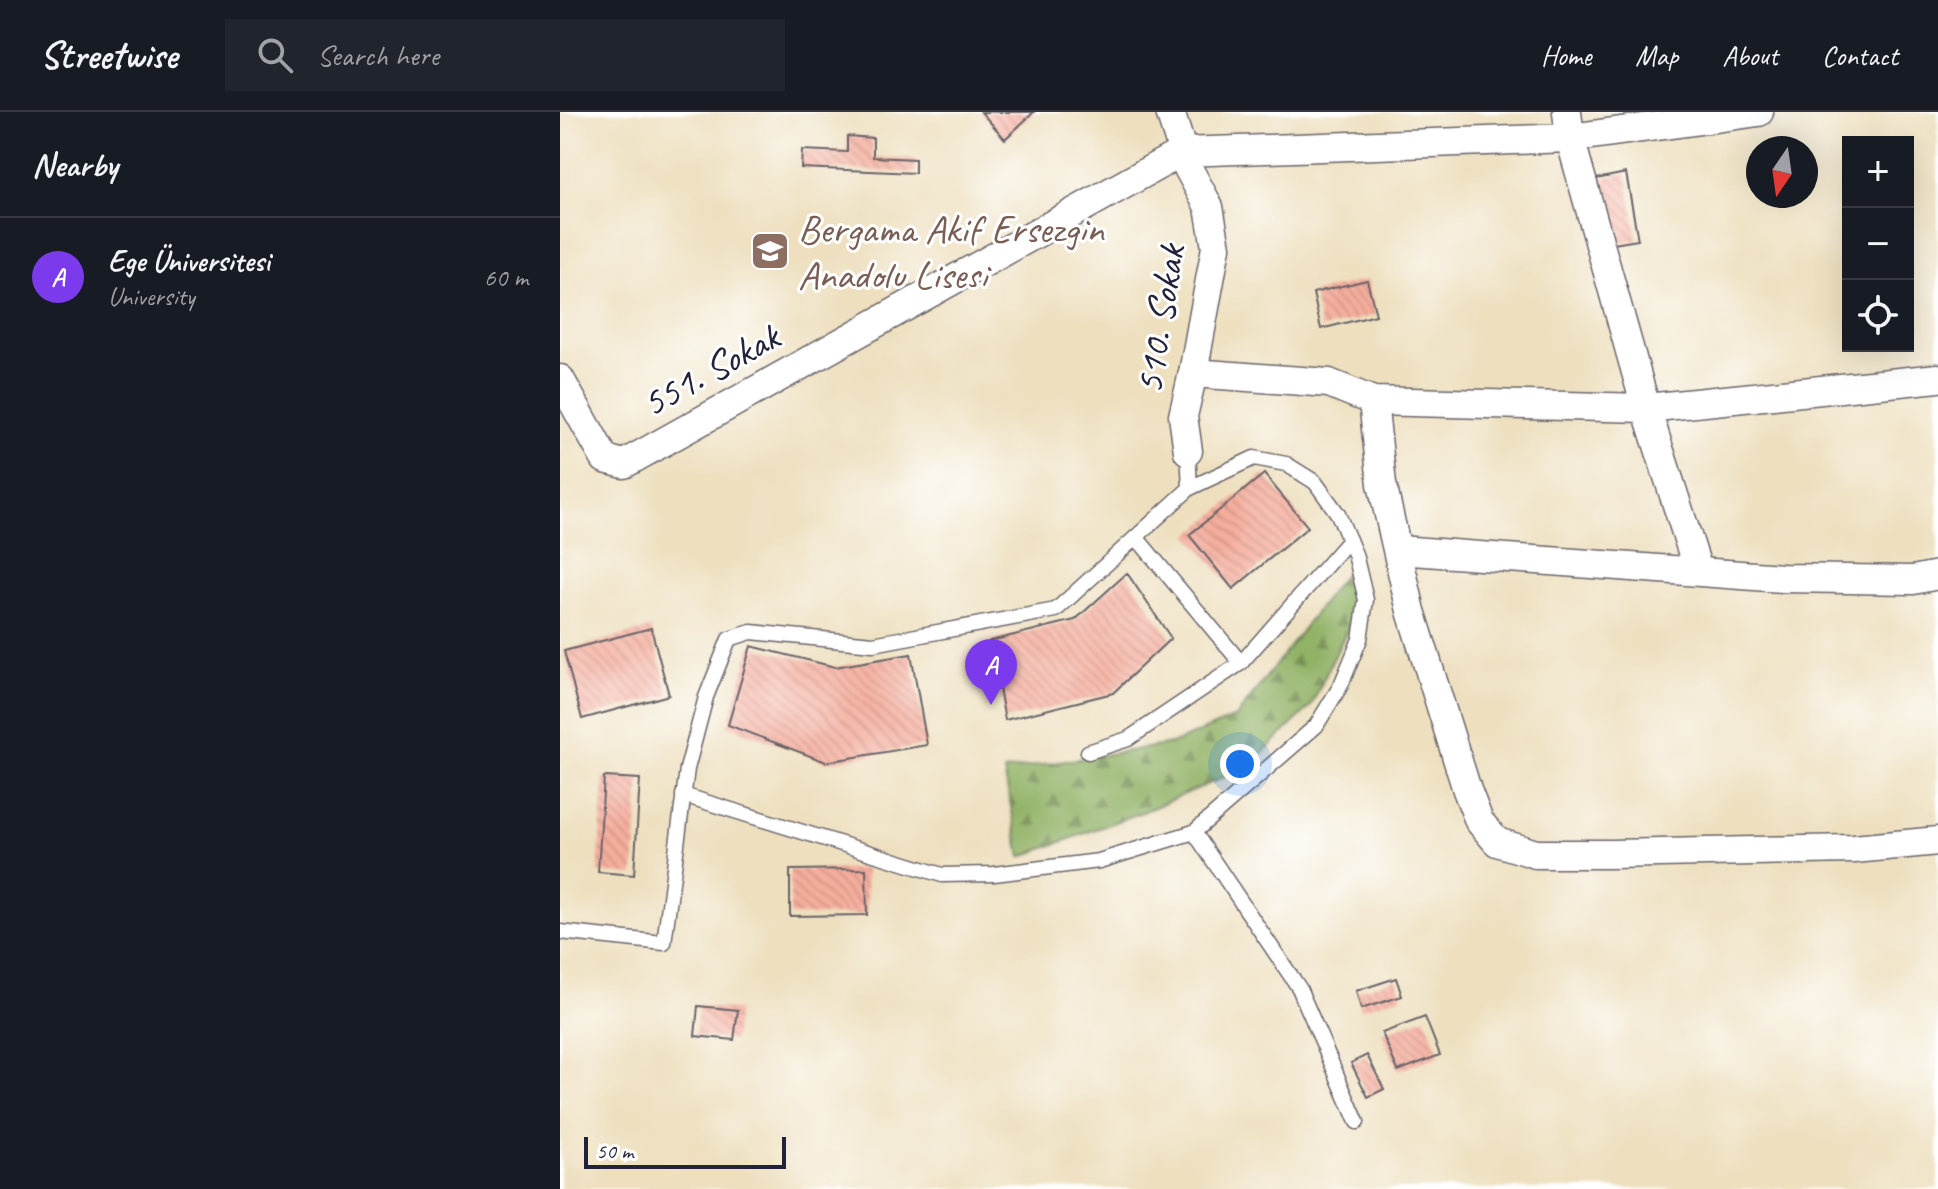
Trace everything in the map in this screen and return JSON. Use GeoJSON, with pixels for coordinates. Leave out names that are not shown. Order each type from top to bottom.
{"type":"FeatureCollection","features":[{"type":"Feature","properties":{"kind":"street","name":"510. Sokak"},"geometry":{"type":"LineString","coordinates":[[1170,112],[1182,152],[1209,207],[1216,247],[1183,416],[1188,451]]}},
{"type":"Feature","properties":{"kind":"street","name":"551. Sokak"},"geometry":{"type":"LineString","coordinates":[[560,379],[605,459],[624,464],[1182,152],[1759,112]]}},
{"type":"Feature","properties":{"kind":"street"},"geometry":{"type":"LineString","coordinates":[[1568,125],[1646,408],[1698,570]]}},
{"type":"Feature","properties":{"kind":"street"},"geometry":{"type":"LineString","coordinates":[[1193,373],[1329,383],[1373,401],[1646,408],[1938,378]]}},
{"type":"Feature","properties":{"kind":"street"},"geometry":{"type":"LineString","coordinates":[[1373,401],[1382,484],[1411,611],[1467,790],[1479,821],[1497,842],[1536,854],[1612,854],[1854,849],[1938,841]]}},
{"type":"Feature","properties":{"kind":"street"},"geometry":{"type":"LineString","coordinates":[[1398,550],[1782,578],[1913,580],[1938,575]]}},
{"type":"Feature","properties":{"kind":"lane"},"geometry":{"type":"LineString","coordinates":[[1188,451],[1190,488]]}},
{"type":"Feature","properties":{"kind":"lane"},"geometry":{"type":"LineString","coordinates":[[560,932],[664,943],[683,795],[687,769],[706,697],[729,639],[751,632],[873,644],[1056,610],[1190,488],[1254,458],[1286,464],[1315,482],[1338,514],[1355,554],[1366,600],[1360,639],[1341,685],[1316,726],[1194,832],[1099,861],[994,874],[942,875],[683,795]]}},
{"type":"Feature","properties":{"kind":"lane"},"geometry":{"type":"LineString","coordinates":[[1136,537],[1241,663]]}},
{"type":"Feature","properties":{"kind":"lane"},"geometry":{"type":"LineString","coordinates":[[1088,752],[1128,739],[1241,663],[1349,540]]}},
{"type":"Feature","properties":{"kind":"lane"},"geometry":{"type":"LineString","coordinates":[[1194,832],[1299,988],[1357,1122]]}},
{"type":"Feature","properties":{"kind":"green space"},"geometry":{"type":"Polygon","coordinates":[[[1347,571],[1355,613],[1311,706],[1248,767],[1145,811],[1021,857],[1004,771],[1171,744],[1236,717],[1347,571]]]}},
{"type":"Feature","properties":{"kind":"building"},"geometry":{"type":"Polygon","coordinates":[[[981,112],[1034,112],[1005,139],[981,112]]]}},
{"type":"Feature","properties":{"kind":"building"},"geometry":{"type":"Polygon","coordinates":[[[847,136],[873,138],[873,157],[915,159],[915,173],[801,168],[802,150],[847,152],[847,136]]]}},
{"type":"Feature","properties":{"kind":"building"},"geometry":{"type":"Polygon","coordinates":[[[1626,173],[1638,240],[1607,245],[1596,179],[1626,173]]]}},
{"type":"Feature","properties":{"kind":"building"},"geometry":{"type":"Polygon","coordinates":[[[1367,280],[1376,315],[1321,329],[1313,293],[1367,280]]]}},
{"type":"Feature","properties":{"kind":"building"},"geometry":{"type":"Polygon","coordinates":[[[1264,474],[1308,527],[1233,589],[1189,535],[1264,474]]]}},
{"type":"Feature","properties":{"kind":"building"},"geometry":{"type":"Polygon","coordinates":[[[1127,573],[1171,638],[1113,693],[1005,720],[990,641],[1075,620],[1127,573]]]}},
{"type":"Feature","properties":{"kind":"building"},"geometry":{"type":"Polygon","coordinates":[[[651,628],[669,695],[582,719],[564,651],[651,628]]]}},
{"type":"Feature","properties":{"kind":"building"},"geometry":{"type":"Polygon","coordinates":[[[751,646],[835,667],[911,654],[927,745],[826,762],[728,725],[751,646]]]}},
{"type":"Feature","properties":{"kind":"building"},"geometry":{"type":"Polygon","coordinates":[[[604,777],[640,779],[634,875],[598,872],[604,777]]]}},
{"type":"Feature","properties":{"kind":"building"},"geometry":{"type":"Polygon","coordinates":[[[866,869],[867,915],[790,916],[790,870],[866,869]]]}},
{"type":"Feature","properties":{"kind":"building"},"geometry":{"type":"Polygon","coordinates":[[[1396,978],[1402,996],[1361,1009],[1356,991],[1396,978]]]}},
{"type":"Feature","properties":{"kind":"building"},"geometry":{"type":"Polygon","coordinates":[[[698,1006],[738,1010],[734,1040],[695,1036],[698,1006]]]}},
{"type":"Feature","properties":{"kind":"building"},"geometry":{"type":"Polygon","coordinates":[[[1425,1017],[1440,1055],[1398,1071],[1382,1033],[1425,1017]]]}},
{"type":"Feature","properties":{"kind":"building"},"geometry":{"type":"Polygon","coordinates":[[[1367,1055],[1384,1089],[1368,1097],[1351,1063],[1367,1055]]]}},
{"type":"Feature","properties":{"kind":"place","name":"Bergama Akif Ersezgin Anadolu Lisesi"},"geometry":{"type":"Point","coordinates":[770,251]}},
{"type":"Feature","properties":{"kind":"place","name":"Ege Üniversitesi"},"geometry":{"type":"Point","coordinates":[991,705]}}]}
